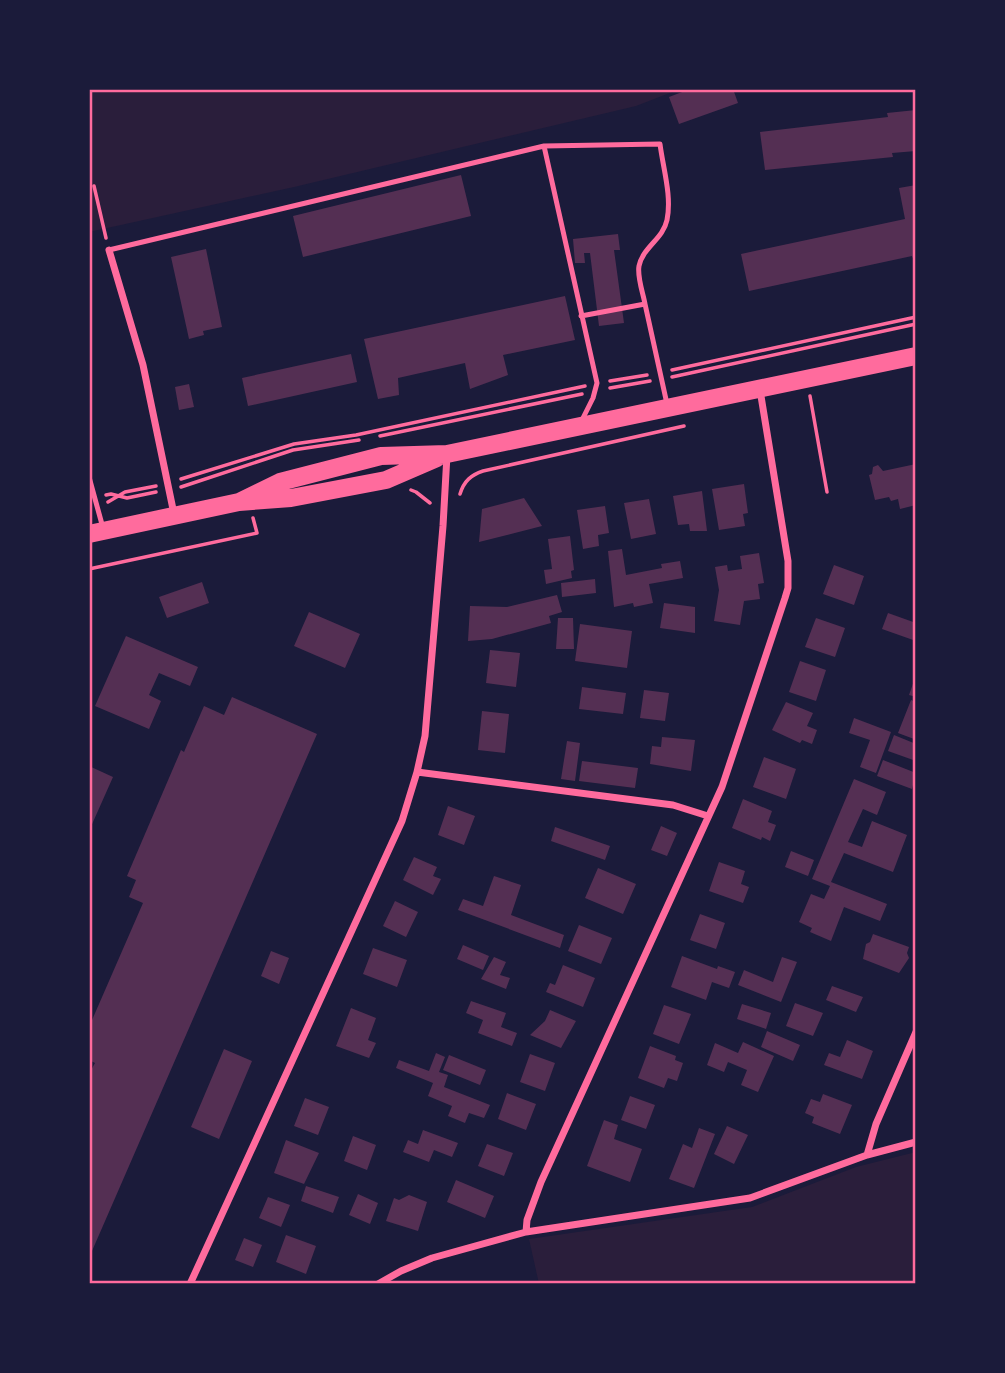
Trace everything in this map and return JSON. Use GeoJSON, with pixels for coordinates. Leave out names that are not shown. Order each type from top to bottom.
{"type":"FeatureCollection","features":[{"type":"Feature","properties":{"kind":"main road"},"geometry":{"type":"LineString","coordinates":[[97,532],[239,502],[291,498],[386,480],[447,454],[916,356]]}},
{"type":"Feature","properties":{"kind":"street"},"geometry":{"type":"LineString","coordinates":[[109,250],[143,365],[175,516]]}},
{"type":"Feature","properties":{"kind":"street"},"geometry":{"type":"LineString","coordinates":[[526,1232],[528,1213],[541,1182],[722,787],[788,587],[788,561],[760,390]]}},
{"type":"Feature","properties":{"kind":"street"},"geometry":{"type":"LineString","coordinates":[[190,1284],[402,821],[425,736],[447,454]]}},
{"type":"Feature","properties":{"kind":"street"},"geometry":{"type":"LineString","coordinates":[[417,772],[673,805],[708,816]]}},
{"type":"Feature","properties":{"kind":"street"},"geometry":{"type":"LineString","coordinates":[[867,1156],[876,1124],[916,1032]]}},
{"type":"Feature","properties":{"kind":"street"},"geometry":{"type":"LineString","coordinates":[[378,1284],[432,1258],[526,1232],[750,1198],[867,1156],[916,1142]]}},
{"type":"Feature","properties":{"kind":"lane"},"geometry":{"type":"LineString","coordinates":[[109,250],[544,146],[660,144],[668,201],[667,221],[659,238],[645,251],[638,268],[667,406]]}},
{"type":"Feature","properties":{"kind":"lane"},"geometry":{"type":"LineString","coordinates":[[544,146],[597,383],[596,391],[579,426]]}},
{"type":"Feature","properties":{"kind":"lane"},"geometry":{"type":"LineString","coordinates":[[581,316],[645,303]]}},
{"type":"Feature","properties":{"kind":"lane"},"geometry":{"type":"LineString","coordinates":[[89,477],[97,505],[97,532]]}},
{"type":"Feature","properties":{"kind":"path"},"geometry":{"type":"LineString","coordinates":[[94,186],[109,250]]}},
{"type":"Feature","properties":{"kind":"path"},"geometry":{"type":"LineString","coordinates":[[97,505],[113,501],[125,492],[167,487],[293,450],[357,440],[596,391],[916,317]]}},
{"type":"Feature","properties":{"kind":"path"},"geometry":{"type":"LineString","coordinates":[[167,487],[294,444],[356,435],[597,383],[662,375],[916,324]]}},
{"type":"Feature","properties":{"kind":"path"},"geometry":{"type":"LineString","coordinates":[[799,399],[811,396],[827,492]]}},
{"type":"Feature","properties":{"kind":"path"},"geometry":{"type":"LineString","coordinates":[[459,503],[460,492],[473,474],[690,424]]}},
{"type":"Feature","properties":{"kind":"path"},"geometry":{"type":"LineString","coordinates":[[404,489],[426,498],[431,505],[432,526],[443,526]]}},
{"type":"Feature","properties":{"kind":"path"},"geometry":{"type":"LineString","coordinates":[[95,497],[111,494],[119,496]]}},
{"type":"Feature","properties":{"kind":"path"},"geometry":{"type":"LineString","coordinates":[[89,569],[257,533],[253,517]]}},
{"type":"Feature","properties":{"kind":"shaded area"},"geometry":{"type":"Polygon","coordinates":[[[89,89],[680,89],[636,106],[294,187],[89,232],[89,89]]]}},
{"type":"Feature","properties":{"kind":"shaded area"},"geometry":{"type":"Polygon","coordinates":[[[916,1152],[916,1284],[539,1284],[529,1239],[752,1207],[856,1167],[916,1152]]]}},
{"type":"Feature","properties":{"kind":"building"},"geometry":{"type":"Polygon","coordinates":[[[690,89],[733,89],[738,103],[679,124],[669,97],[690,89]]]}},
{"type":"Feature","properties":{"kind":"building"},"geometry":{"type":"Polygon","coordinates":[[[916,110],[916,151],[892,153],[893,157],[765,170],[760,132],[888,117],[887,113],[916,110]]]}},
{"type":"Feature","properties":{"kind":"building"},"geometry":{"type":"Polygon","coordinates":[[[461,175],[471,216],[303,257],[293,216],[461,175]]]}},
{"type":"Feature","properties":{"kind":"building"},"geometry":{"type":"Polygon","coordinates":[[[916,185],[916,266],[912,256],[749,291],[741,254],[905,219],[899,188],[916,185]]]}},
{"type":"Feature","properties":{"kind":"building"},"geometry":{"type":"Polygon","coordinates":[[[618,234],[620,250],[614,250],[624,323],[599,326],[590,253],[584,253],[585,263],[575,263],[573,239],[618,234]]]}},
{"type":"Feature","properties":{"kind":"building"},"geometry":{"type":"Polygon","coordinates":[[[206,249],[222,327],[203,331],[204,335],[189,339],[171,257],[206,249]]]}},
{"type":"Feature","properties":{"kind":"building"},"geometry":{"type":"Polygon","coordinates":[[[565,296],[575,340],[503,355],[508,375],[470,389],[465,363],[398,378],[399,395],[378,399],[364,339],[565,296]]]}},
{"type":"Feature","properties":{"kind":"building"},"geometry":{"type":"Polygon","coordinates":[[[351,354],[357,382],[248,406],[242,378],[351,354]]]}},
{"type":"Feature","properties":{"kind":"building"},"geometry":{"type":"Polygon","coordinates":[[[189,384],[194,407],[179,410],[175,387],[189,384]]]}},
{"type":"Feature","properties":{"kind":"building"},"geometry":{"type":"Polygon","coordinates":[[[916,464],[916,505],[900,509],[898,499],[891,501],[889,497],[875,500],[869,475],[872,474],[873,467],[878,465],[883,471],[916,464]]]}},
{"type":"Feature","properties":{"kind":"building"},"geometry":{"type":"Polygon","coordinates":[[[744,484],[748,513],[743,514],[745,526],[719,530],[712,489],[744,484]]]}},
{"type":"Feature","properties":{"kind":"building"},"geometry":{"type":"Polygon","coordinates":[[[702,491],[707,531],[690,531],[689,524],[678,525],[673,496],[702,491]]]}},
{"type":"Feature","properties":{"kind":"building"},"geometry":{"type":"Polygon","coordinates":[[[524,498],[542,526],[479,542],[482,509],[524,498]]]}},
{"type":"Feature","properties":{"kind":"building"},"geometry":{"type":"Polygon","coordinates":[[[649,499],[656,534],[631,539],[624,503],[649,499]]]}},
{"type":"Feature","properties":{"kind":"building"},"geometry":{"type":"Polygon","coordinates":[[[605,506],[609,533],[598,535],[599,546],[583,549],[577,510],[605,506]]]}},
{"type":"Feature","properties":{"kind":"building"},"geometry":{"type":"Polygon","coordinates":[[[570,536],[574,570],[571,571],[572,578],[546,584],[544,570],[552,569],[548,539],[570,536]]]}},
{"type":"Feature","properties":{"kind":"building"},"geometry":{"type":"Polygon","coordinates":[[[622,549],[626,575],[662,568],[661,564],[680,561],[683,578],[649,584],[653,603],[614,607],[608,551],[622,549]]]}},
{"type":"Feature","properties":{"kind":"building"},"geometry":{"type":"Polygon","coordinates":[[[759,553],[764,583],[758,584],[760,599],[744,601],[740,625],[714,621],[719,590],[715,567],[727,565],[728,571],[742,569],[740,556],[759,553]]]}},
{"type":"Feature","properties":{"kind":"building"},"geometry":{"type":"Polygon","coordinates":[[[834,565],[864,576],[854,605],[823,594],[834,565]]]}},
{"type":"Feature","properties":{"kind":"building"},"geometry":{"type":"Polygon","coordinates":[[[595,579],[596,593],[562,597],[561,583],[595,579]]]}},
{"type":"Feature","properties":{"kind":"building"},"geometry":{"type":"Polygon","coordinates":[[[202,582],[209,603],[167,618],[159,597],[202,582]]]}},
{"type":"Feature","properties":{"kind":"building"},"geometry":{"type":"Polygon","coordinates":[[[557,595],[562,612],[549,616],[551,623],[492,639],[468,641],[470,606],[507,607],[557,595]]]}},
{"type":"Feature","properties":{"kind":"building"},"geometry":{"type":"Polygon","coordinates":[[[664,603],[695,607],[695,633],[660,628],[664,603]]]}},
{"type":"Feature","properties":{"kind":"building"},"geometry":{"type":"Polygon","coordinates":[[[309,612],[360,634],[345,668],[294,646],[309,612]]]}},
{"type":"Feature","properties":{"kind":"building"},"geometry":{"type":"Polygon","coordinates":[[[888,613],[916,623],[916,641],[882,629],[888,613]]]}},
{"type":"Feature","properties":{"kind":"building"},"geometry":{"type":"Polygon","coordinates":[[[558,618],[573,618],[574,649],[556,649],[558,618]]]}},
{"type":"Feature","properties":{"kind":"building"},"geometry":{"type":"Polygon","coordinates":[[[816,618],[845,628],[835,657],[805,647],[816,618]]]}},
{"type":"Feature","properties":{"kind":"building"},"geometry":{"type":"Polygon","coordinates":[[[580,624],[632,631],[627,668],[575,661],[580,624]]]}},
{"type":"Feature","properties":{"kind":"building"},"geometry":{"type":"Polygon","coordinates":[[[126,636],[198,667],[190,686],[159,673],[149,695],[161,701],[149,729],[95,706],[126,636]]]}},
{"type":"Feature","properties":{"kind":"building"},"geometry":{"type":"Polygon","coordinates":[[[490,650],[520,653],[516,687],[486,683],[490,650]]]}},
{"type":"Feature","properties":{"kind":"building"},"geometry":{"type":"Polygon","coordinates":[[[800,661],[826,670],[816,701],[789,692],[800,661]]]}},
{"type":"Feature","properties":{"kind":"building"},"geometry":{"type":"Polygon","coordinates":[[[916,678],[916,697],[909,695],[916,678]]]}},
{"type":"Feature","properties":{"kind":"building"},"geometry":{"type":"Polygon","coordinates":[[[582,687],[626,693],[623,714],[579,709],[582,687]]]}},
{"type":"Feature","properties":{"kind":"building"},"geometry":{"type":"Polygon","coordinates":[[[644,690],[669,693],[665,721],[640,718],[644,690]]]}},
{"type":"Feature","properties":{"kind":"building"},"geometry":{"type":"Polygon","coordinates":[[[232,697],[317,734],[92,1251],[89,1250],[89,1074],[95,1063],[89,1060],[89,1027],[143,903],[129,897],[136,880],[127,876],[181,750],[184,752],[204,706],[224,715],[232,697]]]}},
{"type":"Feature","properties":{"kind":"building"},"geometry":{"type":"Polygon","coordinates":[[[911,700],[916,702],[914,739],[898,733],[911,700]]]}},
{"type":"Feature","properties":{"kind":"building"},"geometry":{"type":"Polygon","coordinates":[[[786,702],[813,713],[807,726],[817,730],[812,744],[802,740],[800,743],[772,730],[786,702]]]}},
{"type":"Feature","properties":{"kind":"building"},"geometry":{"type":"Polygon","coordinates":[[[482,711],[509,714],[505,753],[478,750],[482,711]]]}},
{"type":"Feature","properties":{"kind":"building"},"geometry":{"type":"Polygon","coordinates":[[[854,718],[891,732],[876,773],[860,767],[870,740],[849,733],[854,718]]]}},
{"type":"Feature","properties":{"kind":"building"},"geometry":{"type":"Polygon","coordinates":[[[894,735],[916,744],[916,761],[888,751],[894,735]]]}},
{"type":"Feature","properties":{"kind":"building"},"geometry":{"type":"Polygon","coordinates":[[[662,737],[695,740],[691,771],[650,764],[652,746],[661,747],[662,737]]]}},
{"type":"Feature","properties":{"kind":"building"},"geometry":{"type":"Polygon","coordinates":[[[567,741],[580,743],[575,781],[561,779],[567,741]]]}},
{"type":"Feature","properties":{"kind":"building"},"geometry":{"type":"Polygon","coordinates":[[[764,757],[796,769],[786,799],[753,787],[764,757]]]}},
{"type":"Feature","properties":{"kind":"building"},"geometry":{"type":"Polygon","coordinates":[[[883,760],[916,773],[912,789],[877,776],[883,760]]]}},
{"type":"Feature","properties":{"kind":"building"},"geometry":{"type":"Polygon","coordinates":[[[582,761],[638,768],[635,788],[579,781],[582,761]]]}},
{"type":"Feature","properties":{"kind":"building"},"geometry":{"type":"Polygon","coordinates":[[[89,766],[113,777],[89,831],[89,766]]]}},
{"type":"Feature","properties":{"kind":"building"},"geometry":{"type":"Polygon","coordinates":[[[854,779],[886,792],[877,815],[863,809],[848,842],[862,847],[872,821],[907,835],[893,872],[844,853],[831,882],[887,904],[880,921],[844,907],[831,941],[810,932],[812,928],[799,922],[811,894],[824,899],[830,886],[812,879],[854,779]]]}},
{"type":"Feature","properties":{"kind":"building"},"geometry":{"type":"Polygon","coordinates":[[[743,799],[772,811],[768,822],[776,825],[770,841],[732,828],[743,799]]]}},
{"type":"Feature","properties":{"kind":"building"},"geometry":{"type":"Polygon","coordinates":[[[448,806],[475,816],[464,845],[438,835],[448,806]]]}},
{"type":"Feature","properties":{"kind":"building"},"geometry":{"type":"Polygon","coordinates":[[[661,826],[677,833],[667,856],[651,850],[661,826]]]}},
{"type":"Feature","properties":{"kind":"building"},"geometry":{"type":"Polygon","coordinates":[[[555,827],[610,846],[605,860],[551,841],[555,827]]]}},
{"type":"Feature","properties":{"kind":"building"},"geometry":{"type":"Polygon","coordinates":[[[791,851],[814,860],[808,876],[785,867],[791,851]]]}},
{"type":"Feature","properties":{"kind":"building"},"geometry":{"type":"Polygon","coordinates":[[[414,857],[437,867],[433,876],[441,879],[433,895],[403,880],[414,857]]]}},
{"type":"Feature","properties":{"kind":"building"},"geometry":{"type":"Polygon","coordinates":[[[719,862],[745,871],[741,884],[749,887],[743,903],[709,891],[719,862]]]}},
{"type":"Feature","properties":{"kind":"building"},"geometry":{"type":"Polygon","coordinates":[[[598,868],[636,884],[623,914],[585,898],[598,868]]]}},
{"type":"Feature","properties":{"kind":"building"},"geometry":{"type":"Polygon","coordinates":[[[494,876],[521,885],[511,915],[564,935],[560,948],[458,910],[463,899],[483,906],[494,876]]]}},
{"type":"Feature","properties":{"kind":"building"},"geometry":{"type":"Polygon","coordinates":[[[395,901],[418,912],[406,937],[383,926],[395,901]]]}},
{"type":"Feature","properties":{"kind":"building"},"geometry":{"type":"Polygon","coordinates":[[[700,914],[725,923],[716,949],[690,940],[700,914]]]}},
{"type":"Feature","properties":{"kind":"building"},"geometry":{"type":"Polygon","coordinates":[[[579,925],[612,938],[601,964],[568,951],[579,925]]]}},
{"type":"Feature","properties":{"kind":"building"},"geometry":{"type":"Polygon","coordinates":[[[873,934],[909,947],[909,958],[899,973],[863,959],[866,944],[870,942],[873,934]]]}},
{"type":"Feature","properties":{"kind":"building"},"geometry":{"type":"Polygon","coordinates":[[[463,945],[489,956],[483,970],[457,959],[463,945]]]}},
{"type":"Feature","properties":{"kind":"building"},"geometry":{"type":"Polygon","coordinates":[[[373,948],[407,960],[397,987],[363,974],[373,948]]]}},
{"type":"Feature","properties":{"kind":"building"},"geometry":{"type":"Polygon","coordinates":[[[271,951],[289,958],[279,984],[261,976],[271,951]]]}},
{"type":"Feature","properties":{"kind":"building"},"geometry":{"type":"Polygon","coordinates":[[[682,956],[717,969],[718,966],[735,972],[729,988],[712,982],[706,1000],[671,987],[682,956]]]}},
{"type":"Feature","properties":{"kind":"building"},"geometry":{"type":"Polygon","coordinates":[[[494,957],[506,962],[500,975],[510,978],[506,989],[481,979],[494,957]]]}},
{"type":"Feature","properties":{"kind":"building"},"geometry":{"type":"Polygon","coordinates":[[[782,957],[797,962],[781,1002],[738,985],[744,970],[773,982],[782,957]]]}},
{"type":"Feature","properties":{"kind":"building"},"geometry":{"type":"Polygon","coordinates":[[[563,965],[595,978],[583,1007],[546,992],[550,983],[555,985],[563,965]]]}},
{"type":"Feature","properties":{"kind":"building"},"geometry":{"type":"Polygon","coordinates":[[[832,986],[863,997],[856,1012],[826,1000],[832,986]]]}},
{"type":"Feature","properties":{"kind":"building"},"geometry":{"type":"Polygon","coordinates":[[[471,1001],[506,1013],[501,1027],[517,1033],[512,1046],[478,1033],[483,1020],[466,1013],[471,1001]]]}},
{"type":"Feature","properties":{"kind":"building"},"geometry":{"type":"Polygon","coordinates":[[[795,1003],[823,1013],[813,1036],[786,1026],[795,1003]]]}},
{"type":"Feature","properties":{"kind":"building"},"geometry":{"type":"Polygon","coordinates":[[[742,1004],[771,1013],[766,1029],[737,1019],[742,1004]]]}},
{"type":"Feature","properties":{"kind":"building"},"geometry":{"type":"Polygon","coordinates":[[[664,1005],[691,1014],[679,1044],[653,1034],[664,1005]]]}},
{"type":"Feature","properties":{"kind":"building"},"geometry":{"type":"Polygon","coordinates":[[[351,1008],[376,1018],[368,1040],[376,1043],[369,1058],[336,1046],[351,1008]]]}},
{"type":"Feature","properties":{"kind":"building"},"geometry":{"type":"Polygon","coordinates":[[[550,1010],[576,1021],[561,1048],[530,1035],[545,1021],[550,1010]]]}},
{"type":"Feature","properties":{"kind":"building"},"geometry":{"type":"Polygon","coordinates":[[[767,1031],[800,1045],[793,1061],[761,1047],[767,1031]]]}},
{"type":"Feature","properties":{"kind":"building"},"geometry":{"type":"Polygon","coordinates":[[[847,1040],[873,1051],[862,1079],[824,1065],[829,1053],[840,1057],[847,1040]]]}},
{"type":"Feature","properties":{"kind":"building"},"geometry":{"type":"Polygon","coordinates":[[[743,1042],[774,1056],[758,1092],[741,1085],[747,1070],[728,1062],[724,1072],[707,1065],[715,1043],[738,1053],[743,1042]]]}},
{"type":"Feature","properties":{"kind":"building"},"geometry":{"type":"Polygon","coordinates":[[[650,1046],[676,1056],[675,1060],[683,1063],[677,1081],[668,1078],[664,1088],[638,1078],[650,1046]]]}},
{"type":"Feature","properties":{"kind":"building"},"geometry":{"type":"Polygon","coordinates":[[[224,1049],[252,1061],[219,1139],[191,1127],[224,1049]]]}},
{"type":"Feature","properties":{"kind":"building"},"geometry":{"type":"Polygon","coordinates":[[[436,1053],[445,1057],[439,1072],[448,1075],[444,1087],[490,1105],[484,1118],[469,1113],[465,1123],[448,1116],[452,1106],[428,1096],[433,1083],[396,1068],[399,1060],[429,1071],[436,1053]]]}},
{"type":"Feature","properties":{"kind":"building"},"geometry":{"type":"Polygon","coordinates":[[[530,1054],[555,1063],[545,1091],[520,1082],[530,1054]]]}},
{"type":"Feature","properties":{"kind":"building"},"geometry":{"type":"Polygon","coordinates":[[[449,1055],[486,1070],[480,1085],[443,1070],[449,1055]]]}},
{"type":"Feature","properties":{"kind":"building"},"geometry":{"type":"Polygon","coordinates":[[[507,1093],[536,1104],[526,1130],[498,1119],[507,1093]]]}},
{"type":"Feature","properties":{"kind":"building"},"geometry":{"type":"Polygon","coordinates":[[[823,1094],[852,1105],[840,1134],[812,1123],[814,1117],[805,1113],[811,1099],[820,1102],[823,1094]]]}},
{"type":"Feature","properties":{"kind":"building"},"geometry":{"type":"Polygon","coordinates":[[[630,1096],[655,1105],[646,1129],[621,1120],[630,1096]]]}},
{"type":"Feature","properties":{"kind":"building"},"geometry":{"type":"Polygon","coordinates":[[[305,1098],[329,1107],[318,1135],[294,1126],[305,1098]]]}},
{"type":"Feature","properties":{"kind":"building"},"geometry":{"type":"Polygon","coordinates":[[[604,1120],[618,1125],[614,1139],[642,1149],[630,1182],[587,1166],[604,1120]]]}},
{"type":"Feature","properties":{"kind":"building"},"geometry":{"type":"Polygon","coordinates":[[[727,1126],[748,1135],[734,1164],[714,1154],[727,1126]]]}},
{"type":"Feature","properties":{"kind":"building"},"geometry":{"type":"Polygon","coordinates":[[[699,1128],[715,1134],[694,1188],[669,1179],[683,1144],[692,1148],[699,1128]]]}},
{"type":"Feature","properties":{"kind":"building"},"geometry":{"type":"Polygon","coordinates":[[[423,1130],[458,1143],[452,1157],[434,1150],[429,1162],[403,1152],[408,1140],[418,1144],[423,1130]]]}},
{"type":"Feature","properties":{"kind":"building"},"geometry":{"type":"Polygon","coordinates":[[[353,1136],[376,1145],[367,1170],[344,1161],[353,1136]]]}},
{"type":"Feature","properties":{"kind":"building"},"geometry":{"type":"Polygon","coordinates":[[[286,1140],[319,1153],[304,1184],[274,1173],[286,1140]]]}},
{"type":"Feature","properties":{"kind":"building"},"geometry":{"type":"Polygon","coordinates":[[[487,1144],[513,1153],[504,1176],[478,1166],[487,1144]]]}},
{"type":"Feature","properties":{"kind":"building"},"geometry":{"type":"Polygon","coordinates":[[[456,1180],[494,1196],[485,1218],[447,1202],[456,1180]]]}},
{"type":"Feature","properties":{"kind":"building"},"geometry":{"type":"Polygon","coordinates":[[[306,1186],[339,1197],[333,1213],[301,1201],[306,1186]]]}},
{"type":"Feature","properties":{"kind":"building"},"geometry":{"type":"Polygon","coordinates":[[[358,1194],[378,1203],[370,1224],[349,1215],[358,1194]]]}},
{"type":"Feature","properties":{"kind":"building"},"geometry":{"type":"Polygon","coordinates":[[[409,1195],[427,1202],[418,1231],[386,1221],[394,1198],[399,1200],[409,1195]]]}},
{"type":"Feature","properties":{"kind":"building"},"geometry":{"type":"Polygon","coordinates":[[[268,1197],[290,1205],[281,1227],[259,1218],[268,1197]]]}},
{"type":"Feature","properties":{"kind":"building"},"geometry":{"type":"Polygon","coordinates":[[[286,1235],[316,1246],[306,1274],[276,1262],[286,1235]]]}},
{"type":"Feature","properties":{"kind":"building"},"geometry":{"type":"Polygon","coordinates":[[[244,1238],[262,1245],[253,1267],[235,1260],[244,1238]]]}}]}
